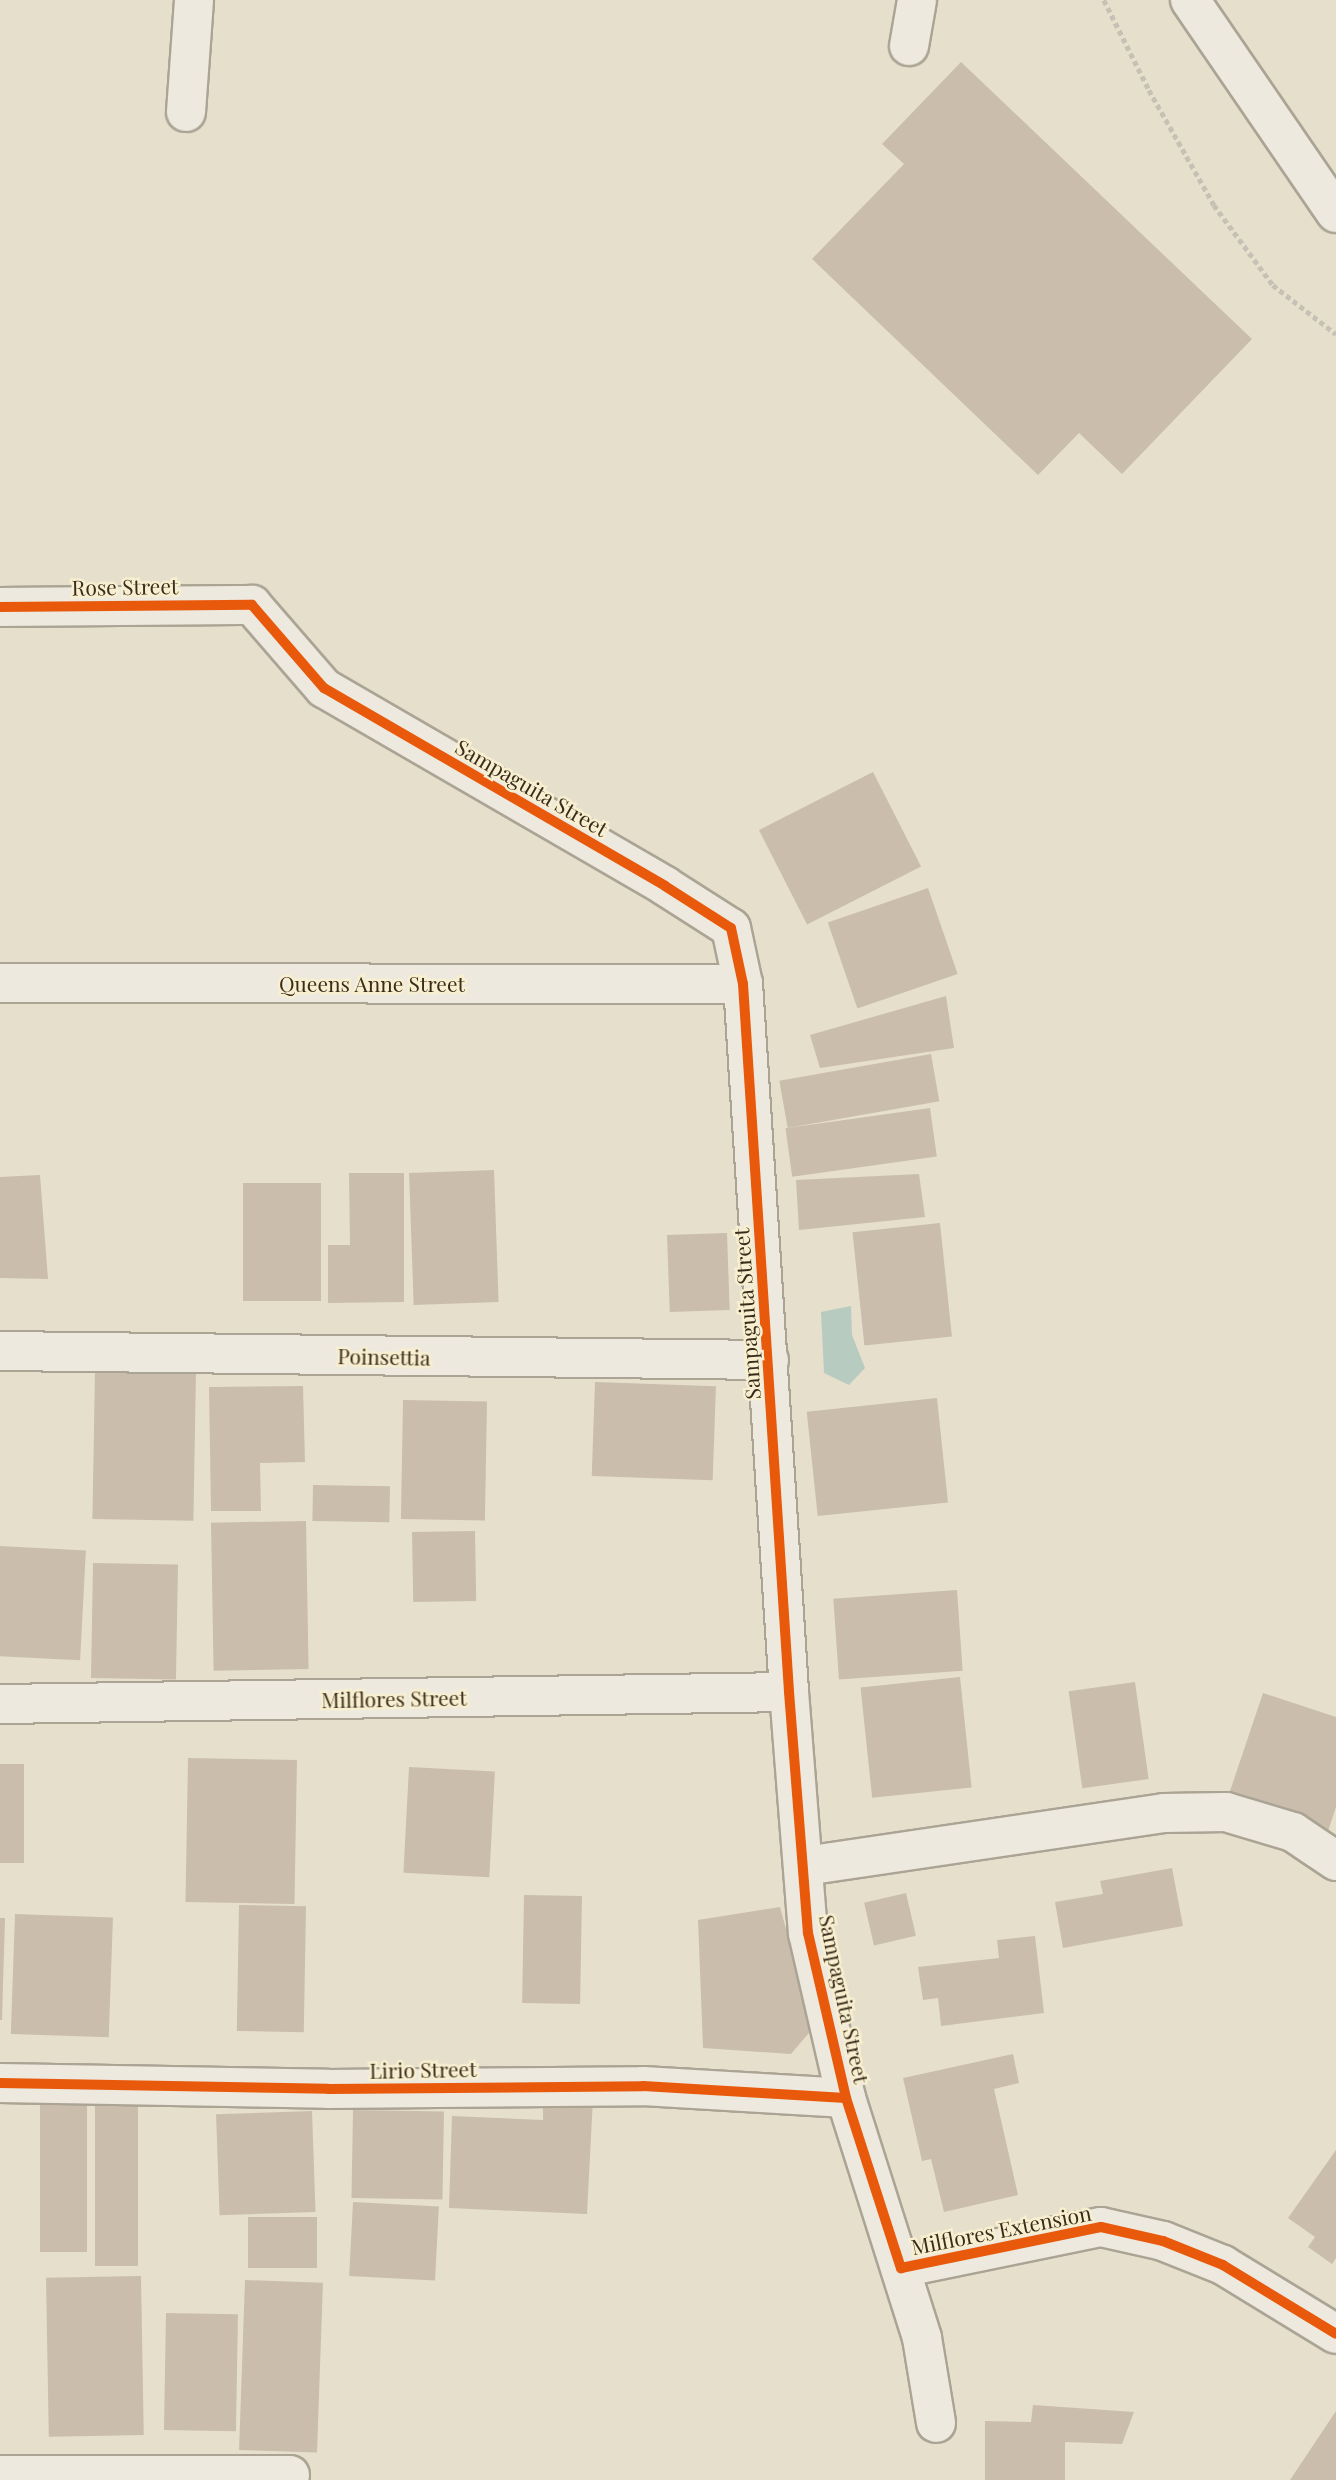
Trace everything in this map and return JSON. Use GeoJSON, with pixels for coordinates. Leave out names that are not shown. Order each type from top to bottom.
{"type":"FeatureCollection","features":[{"type":"Feature","properties":{"kind":"street"},"geometry":{"type":"LineString","coordinates":[[186,112],[194,0]]}},
{"type":"Feature","properties":{"kind":"street"},"geometry":{"type":"LineString","coordinates":[[909,46],[918,0]]}},
{"type":"Feature","properties":{"kind":"street"},"geometry":{"type":"LineString","coordinates":[[1190,0],[1336,213]]}},
{"type":"Feature","properties":{"kind":"street","name":"Rose Street"},"geometry":{"type":"LineString","coordinates":[[0,607],[251,605]]}},
{"type":"Feature","properties":{"kind":"street","name":"Sampaguita Street"},"geometry":{"type":"LineString","coordinates":[[251,605],[324,688],[665,886],[731,928],[743,984],[789,1692],[805,1866],[808,1933],[846,2098],[922,2338],[936,2423]]}},
{"type":"Feature","properties":{"kind":"street","name":"Queens Anne Street"},"geometry":{"type":"LineString","coordinates":[[0,983],[743,984]]}},
{"type":"Feature","properties":{"kind":"street","name":"Poinsettia"},"geometry":{"type":"LineString","coordinates":[[0,1351],[769,1360]]}},
{"type":"Feature","properties":{"kind":"street","name":"Milflores Street"},"geometry":{"type":"LineString","coordinates":[[0,1704],[789,1692]]}},
{"type":"Feature","properties":{"kind":"street"},"geometry":{"type":"LineString","coordinates":[[805,1866],[1164,1812],[1226,1812],[1293,1832],[1336,1861]]}},
{"type":"Feature","properties":{"kind":"street","name":"Lirio Street"},"geometry":{"type":"LineString","coordinates":[[0,2083],[328,2089],[643,2086],[846,2098]]}},
{"type":"Feature","properties":{"kind":"street","name":"Milflores Extension"},"geometry":{"type":"LineString","coordinates":[[901,2269],[1101,2227],[1163,2241],[1223,2264],[1336,2334]]}},
{"type":"Feature","properties":{"kind":"street"},"geometry":{"type":"LineString","coordinates":[[0,2475],[290,2475]]}},
{"type":"Feature","properties":{"kind":"path"},"geometry":{"type":"LineString","coordinates":[[1104,0],[1149,90],[1214,205],[1273,285],[1336,334]]}},
{"type":"Feature","properties":{"kind":"shaded area"},"geometry":{"type":"Polygon","coordinates":[[[851,1306],[852,1335],[865,1368],[849,1385],[824,1373],[821,1312],[851,1306]]]}},
{"type":"Feature","properties":{"kind":"building"},"geometry":{"type":"Polygon","coordinates":[[[961,62],[1252,339],[1122,474],[1079,433],[1038,475],[812,259],[904,164],[882,144],[961,62]]]}},
{"type":"Feature","properties":{"kind":"building"},"geometry":{"type":"Polygon","coordinates":[[[873,772],[921,866],[807,925],[759,830],[873,772]]]}},
{"type":"Feature","properties":{"kind":"building"},"geometry":{"type":"Polygon","coordinates":[[[928,888],[958,974],[857,1009],[828,923],[928,888]]]}},
{"type":"Feature","properties":{"kind":"building"},"geometry":{"type":"Polygon","coordinates":[[[946,996],[954,1048],[820,1068],[810,1035],[946,996]]]}},
{"type":"Feature","properties":{"kind":"building"},"geometry":{"type":"Polygon","coordinates":[[[931,1054],[939,1101],[788,1128],[779,1081],[931,1054]]]}},
{"type":"Feature","properties":{"kind":"building"},"geometry":{"type":"Polygon","coordinates":[[[930,1108],[937,1157],[792,1177],[785,1128],[930,1108]]]}},
{"type":"Feature","properties":{"kind":"building"},"geometry":{"type":"Polygon","coordinates":[[[494,1170],[499,1302],[414,1305],[409,1173],[494,1170]]]}},
{"type":"Feature","properties":{"kind":"building"},"geometry":{"type":"Polygon","coordinates":[[[349,1173],[404,1173],[404,1302],[328,1303],[328,1245],[350,1245],[349,1173]]]}},
{"type":"Feature","properties":{"kind":"building"},"geometry":{"type":"Polygon","coordinates":[[[919,1174],[925,1217],[799,1230],[796,1180],[919,1174]]]}},
{"type":"Feature","properties":{"kind":"building"},"geometry":{"type":"Polygon","coordinates":[[[40,1175],[48,1279],[0,1278],[0,1177],[40,1175]]]}},
{"type":"Feature","properties":{"kind":"building"},"geometry":{"type":"Polygon","coordinates":[[[243,1183],[321,1183],[321,1301],[243,1301],[243,1183]]]}},
{"type":"Feature","properties":{"kind":"building"},"geometry":{"type":"Polygon","coordinates":[[[940,1223],[952,1336],[864,1346],[852,1232],[940,1223]]]}},
{"type":"Feature","properties":{"kind":"building"},"geometry":{"type":"Polygon","coordinates":[[[727,1233],[730,1310],[670,1312],[667,1235],[727,1233]]]}},
{"type":"Feature","properties":{"kind":"building"},"geometry":{"type":"Polygon","coordinates":[[[95,1370],[196,1372],[193,1521],[92,1519],[95,1370]]]}},
{"type":"Feature","properties":{"kind":"building"},"geometry":{"type":"Polygon","coordinates":[[[595,1382],[716,1386],[713,1480],[592,1476],[595,1382]]]}},
{"type":"Feature","properties":{"kind":"building"},"geometry":{"type":"Polygon","coordinates":[[[303,1386],[305,1462],[260,1463],[261,1511],[211,1511],[209,1387],[303,1386]]]}},
{"type":"Feature","properties":{"kind":"building"},"geometry":{"type":"Polygon","coordinates":[[[937,1398],[948,1502],[818,1516],[807,1412],[937,1398]]]}},
{"type":"Feature","properties":{"kind":"building"},"geometry":{"type":"Polygon","coordinates":[[[403,1400],[487,1401],[485,1520],[401,1519],[403,1400]]]}},
{"type":"Feature","properties":{"kind":"building"},"geometry":{"type":"Polygon","coordinates":[[[313,1485],[390,1486],[389,1522],[312,1521],[313,1485]]]}},
{"type":"Feature","properties":{"kind":"building"},"geometry":{"type":"Polygon","coordinates":[[[306,1521],[309,1669],[214,1671],[211,1523],[306,1521]]]}},
{"type":"Feature","properties":{"kind":"building"},"geometry":{"type":"Polygon","coordinates":[[[475,1531],[476,1601],[413,1602],[412,1532],[475,1531]]]}},
{"type":"Feature","properties":{"kind":"building"},"geometry":{"type":"Polygon","coordinates":[[[0,1546],[86,1551],[80,1660],[0,1656],[0,1546]]]}},
{"type":"Feature","properties":{"kind":"building"},"geometry":{"type":"Polygon","coordinates":[[[93,1563],[178,1564],[176,1679],[91,1678],[93,1563]]]}},
{"type":"Feature","properties":{"kind":"building"},"geometry":{"type":"Polygon","coordinates":[[[957,1590],[963,1671],[839,1679],[833,1599],[957,1590]]]}},
{"type":"Feature","properties":{"kind":"building"},"geometry":{"type":"Polygon","coordinates":[[[960,1677],[972,1787],[872,1798],[861,1687],[960,1677]]]}},
{"type":"Feature","properties":{"kind":"building"},"geometry":{"type":"Polygon","coordinates":[[[1135,1682],[1149,1779],[1082,1788],[1069,1691],[1135,1682]]]}},
{"type":"Feature","properties":{"kind":"building"},"geometry":{"type":"Polygon","coordinates":[[[1263,1693],[1336,1717],[1336,1807],[1328,1831],[1228,1797],[1263,1693]]]}},
{"type":"Feature","properties":{"kind":"building"},"geometry":{"type":"Polygon","coordinates":[[[188,1758],[297,1760],[294,1904],[185,1902],[188,1758]]]}},
{"type":"Feature","properties":{"kind":"building"},"geometry":{"type":"Polygon","coordinates":[[[0,1764],[24,1764],[24,1863],[0,1863],[0,1764]]]}},
{"type":"Feature","properties":{"kind":"building"},"geometry":{"type":"Polygon","coordinates":[[[409,1767],[495,1772],[489,1877],[403,1873],[409,1767]]]}},
{"type":"Feature","properties":{"kind":"building"},"geometry":{"type":"Polygon","coordinates":[[[1172,1868],[1183,1926],[1063,1948],[1055,1902],[1103,1894],[1100,1881],[1172,1868]]]}},
{"type":"Feature","properties":{"kind":"building"},"geometry":{"type":"Polygon","coordinates":[[[906,1893],[916,1936],[874,1946],[864,1903],[906,1893]]]}},
{"type":"Feature","properties":{"kind":"building"},"geometry":{"type":"Polygon","coordinates":[[[524,1895],[582,1896],[580,2004],[522,2003],[524,1895]]]}},
{"type":"Feature","properties":{"kind":"building"},"geometry":{"type":"Polygon","coordinates":[[[239,1905],[306,1906],[304,2032],[237,2031],[239,1905]]]}},
{"type":"Feature","properties":{"kind":"building"},"geometry":{"type":"Polygon","coordinates":[[[780,1907],[813,2028],[791,2054],[703,2048],[698,1920],[780,1907]]]}},
{"type":"Feature","properties":{"kind":"building"},"geometry":{"type":"Polygon","coordinates":[[[15,1914],[113,1917],[109,2037],[11,2034],[15,1914]]]}},
{"type":"Feature","properties":{"kind":"building"},"geometry":{"type":"Polygon","coordinates":[[[0,1918],[5,1918],[2,2020],[0,2020],[0,1918]]]}},
{"type":"Feature","properties":{"kind":"building"},"geometry":{"type":"Polygon","coordinates":[[[1035,1936],[1044,2013],[941,2026],[938,1998],[923,2000],[918,1967],[999,1958],[997,1940],[1035,1936]]]}},
{"type":"Feature","properties":{"kind":"building"},"geometry":{"type":"Polygon","coordinates":[[[1013,2054],[1019,2083],[994,2089],[1018,2195],[944,2212],[931,2159],[922,2161],[903,2078],[1013,2054]]]}},
{"type":"Feature","properties":{"kind":"building"},"geometry":{"type":"Polygon","coordinates":[[[543,2095],[593,2098],[587,2214],[449,2208],[452,2116],[543,2120],[543,2095]]]}},
{"type":"Feature","properties":{"kind":"building"},"geometry":{"type":"Polygon","coordinates":[[[40,2100],[87,2100],[87,2252],[40,2252],[40,2100]]]}},
{"type":"Feature","properties":{"kind":"building"},"geometry":{"type":"Polygon","coordinates":[[[95,2100],[138,2100],[138,2266],[95,2266],[95,2100]]]}},
{"type":"Feature","properties":{"kind":"building"},"geometry":{"type":"Polygon","coordinates":[[[353,2110],[444,2112],[442,2200],[351,2198],[353,2110]]]}},
{"type":"Feature","properties":{"kind":"building"},"geometry":{"type":"Polygon","coordinates":[[[312,2111],[316,2212],[220,2215],[216,2114],[312,2111]]]}},
{"type":"Feature","properties":{"kind":"building"},"geometry":{"type":"Polygon","coordinates":[[[1336,2150],[1336,2258],[1332,2264],[1308,2247],[1315,2237],[1288,2218],[1336,2150]]]}},
{"type":"Feature","properties":{"kind":"building"},"geometry":{"type":"Polygon","coordinates":[[[353,2202],[439,2207],[435,2280],[349,2276],[353,2202]]]}},
{"type":"Feature","properties":{"kind":"building"},"geometry":{"type":"Polygon","coordinates":[[[248,2217],[317,2217],[317,2268],[248,2268],[248,2217]]]}},
{"type":"Feature","properties":{"kind":"building"},"geometry":{"type":"Polygon","coordinates":[[[141,2276],[144,2435],[49,2437],[46,2278],[141,2276]]]}},
{"type":"Feature","properties":{"kind":"building"},"geometry":{"type":"Polygon","coordinates":[[[245,2280],[323,2283],[317,2453],[239,2450],[245,2280]]]}},
{"type":"Feature","properties":{"kind":"building"},"geometry":{"type":"Polygon","coordinates":[[[166,2313],[238,2314],[236,2431],[164,2430],[166,2313]]]}},
{"type":"Feature","properties":{"kind":"building"},"geometry":{"type":"Polygon","coordinates":[[[1033,2405],[1134,2412],[1122,2444],[1065,2442],[1065,2480],[985,2480],[985,2421],[1031,2422],[1033,2405]]]}},
{"type":"Feature","properties":{"kind":"building"},"geometry":{"type":"Polygon","coordinates":[[[1336,2411],[1336,2480],[1290,2480],[1336,2411]]]}},
{"type":"Feature","properties":{"kind":"cycle path"},"geometry":{"type":"LineString","coordinates":[[0,607],[252,605],[324,688],[665,886],[731,928],[743,984],[789,1692],[808,1933],[846,2098],[901,2268],[1101,2227],[1163,2241],[1223,2265],[1336,2334]]}},
{"type":"Feature","properties":{"kind":"cycle path"},"geometry":{"type":"LineString","coordinates":[[0,2083],[328,2089],[643,2086],[846,2098]]}}]}
